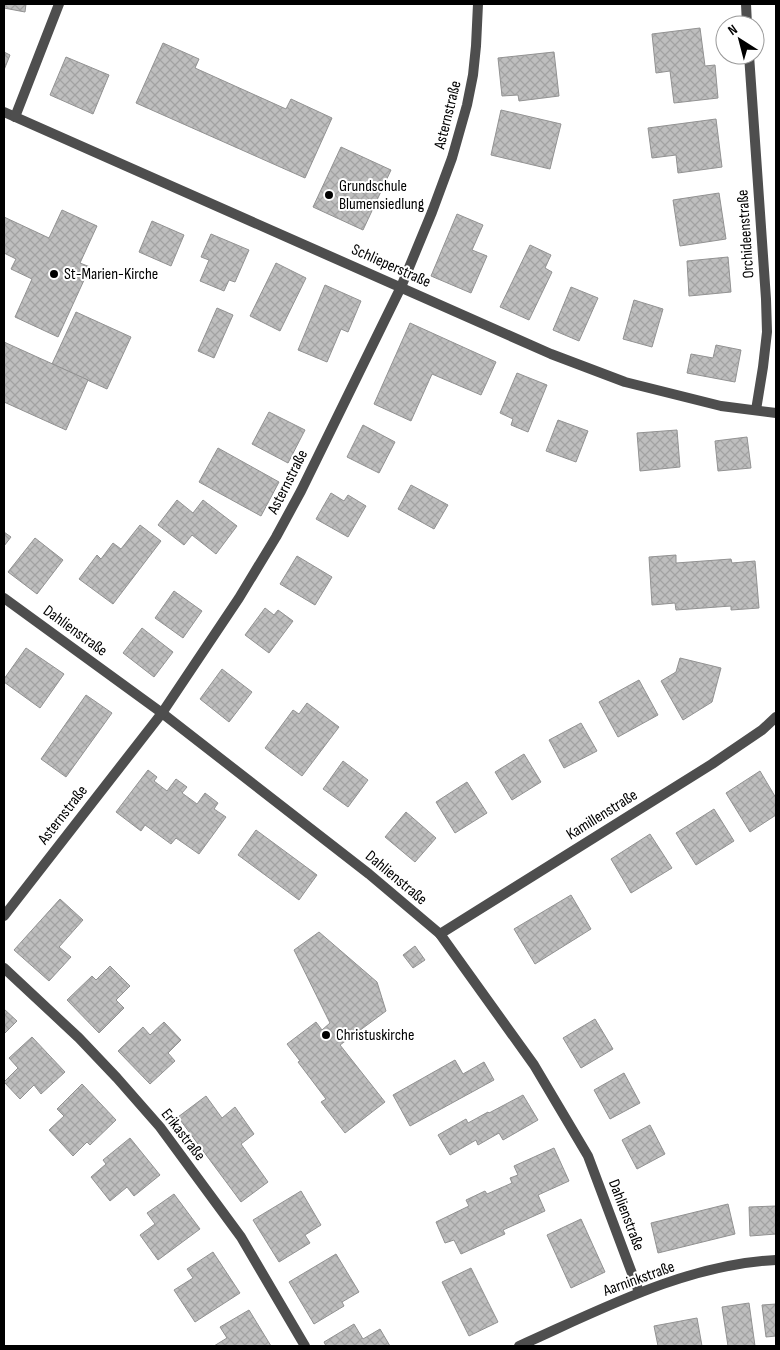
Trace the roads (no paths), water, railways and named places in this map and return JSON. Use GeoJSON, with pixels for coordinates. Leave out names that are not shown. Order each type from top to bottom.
{"type":"FeatureCollection","features":[{"type":"Feature","properties":{"kind":"street"},"geometry":{"type":"LineString","coordinates":[[15,117],[59,4]]}},
{"type":"Feature","properties":{"kind":"street","name":"Asternstraße"},"geometry":{"type":"LineString","coordinates":[[4,916],[162,713],[239,598],[301,492],[401,287],[449,167],[467,104],[473,75],[478,4]]}},
{"type":"Feature","properties":{"kind":"street","name":"Orchideenstraße"},"geometry":{"type":"LineString","coordinates":[[750,65],[766,316],[763,367],[756,410]]}},
{"type":"Feature","properties":{"kind":"street","name":"Schlieperstraße"},"geometry":{"type":"LineString","coordinates":[[4,112],[551,354],[625,382],[722,406],[776,413]]}},
{"type":"Feature","properties":{"kind":"street","name":"Dahlienstraße"},"geometry":{"type":"LineString","coordinates":[[4,598],[162,713],[369,874],[440,934],[534,1065],[588,1156],[639,1292]]}},
{"type":"Feature","properties":{"kind":"street","name":"Kamillenstraße"},"geometry":{"type":"LineString","coordinates":[[440,934],[712,764],[762,730],[776,717]]}},
{"type":"Feature","properties":{"kind":"street","name":"Erikastraße"},"geometry":{"type":"LineString","coordinates":[[4,968],[79,1038],[160,1127],[241,1237],[305,1346]]}},
{"type":"Feature","properties":{"kind":"street","name":"Aarninkstraße"},"geometry":{"type":"LineString","coordinates":[[519,1346],[639,1292],[715,1268],[754,1261],[776,1260]]}},
{"type":"Feature","properties":{"kind":"place","name":"Grundschule Blumensiedlung"},"geometry":{"type":"Point","coordinates":[329,195]}},
{"type":"Feature","properties":{"kind":"place","name":"St-Marien-Kirche"},"geometry":{"type":"Point","coordinates":[54,274]}},
{"type":"Feature","properties":{"kind":"place","name":"Christuskirche"},"geometry":{"type":"Point","coordinates":[326,1035]}}]}
